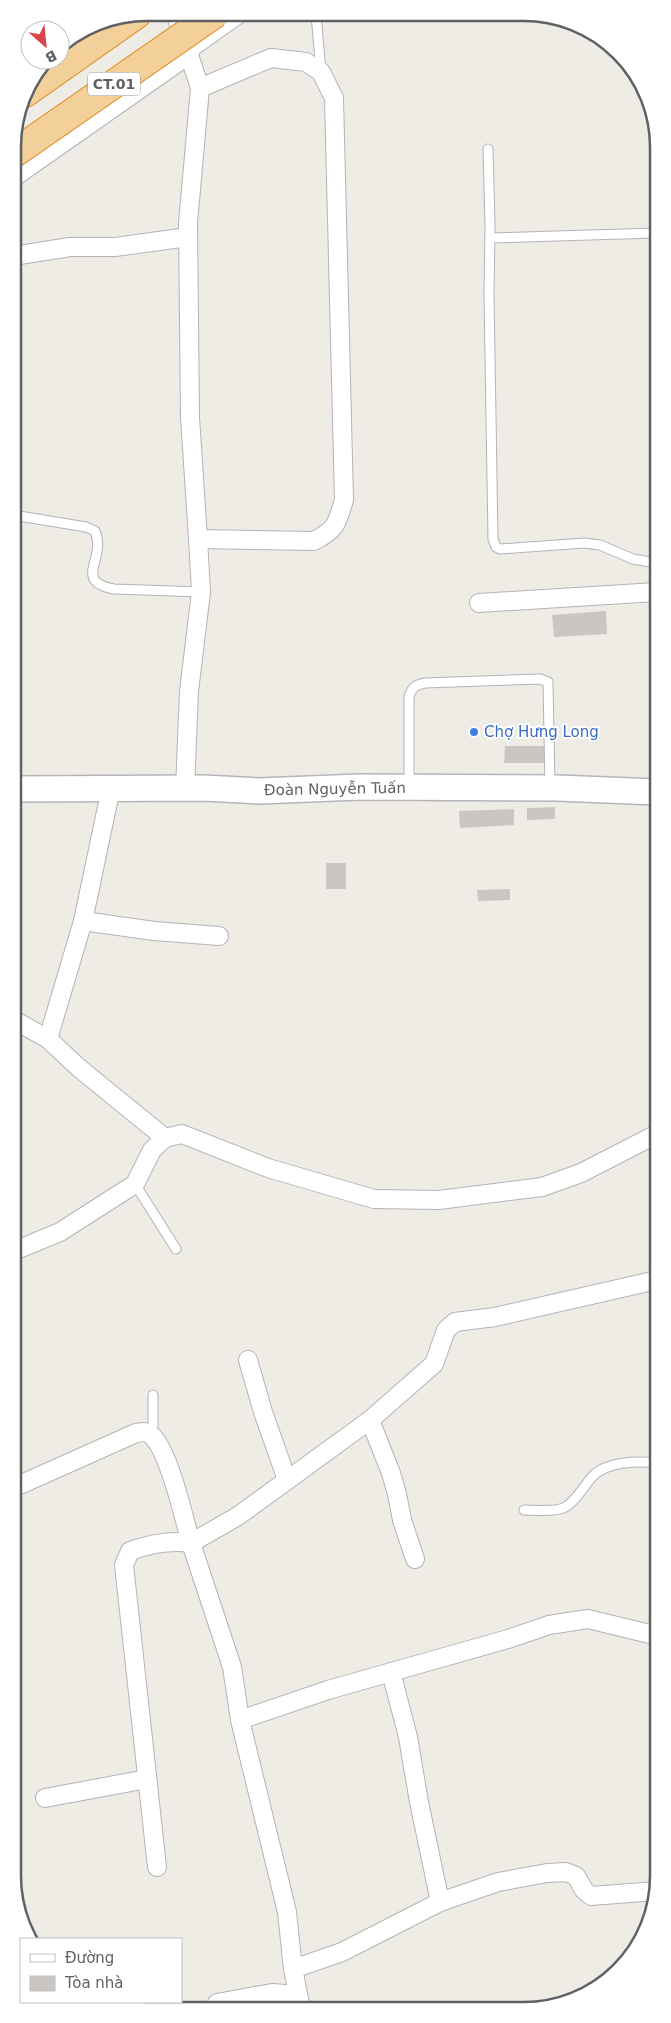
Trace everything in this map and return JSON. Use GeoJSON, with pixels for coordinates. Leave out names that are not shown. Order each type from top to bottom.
{"type":"FeatureCollection","features":[{"type":"Feature","properties":{"kind":"highway","name":"CT.01"},"geometry":{"type":"LineString","coordinates":[[22,148],[203,22]]}},
{"type":"Feature","properties":{"kind":"highway","name":"CT.01"},"geometry":{"type":"LineString","coordinates":[[38,84],[123,24]]}},
{"type":"Feature","properties":{"kind":"main road","name":"Đoàn Nguyễn Tuấn"},"geometry":{"type":"LineString","coordinates":[[22,788],[185,788],[259,791],[409,787],[550,788],[650,792]]}},
{"type":"Feature","properties":{"kind":"street"},"geometry":{"type":"LineString","coordinates":[[178,22],[200,88],[188,237],[190,417],[201,592],[189,691],[185,788]]}},
{"type":"Feature","properties":{"kind":"street"},"geometry":{"type":"LineString","coordinates":[[22,172],[190,54]]}},
{"type":"Feature","properties":{"kind":"street"},"geometry":{"type":"LineString","coordinates":[[198,539],[314,541],[330,533],[338,520],[344,500],[334,98],[321,72],[306,62],[271,58],[200,88]]}},
{"type":"Feature","properties":{"kind":"street"},"geometry":{"type":"LineString","coordinates":[[22,255],[70,247],[114,247],[188,237]]}},
{"type":"Feature","properties":{"kind":"street"},"geometry":{"type":"LineString","coordinates":[[479,603],[650,592]]}},
{"type":"Feature","properties":{"kind":"street"},"geometry":{"type":"LineString","coordinates":[[48,1039],[83,921],[111,788]]}},
{"type":"Feature","properties":{"kind":"street"},"geometry":{"type":"LineString","coordinates":[[83,921],[154,931],[219,936]]}},
{"type":"Feature","properties":{"kind":"street"},"geometry":{"type":"LineString","coordinates":[[21,1024],[48,1039],[165,1138]]}},
{"type":"Feature","properties":{"kind":"street"},"geometry":{"type":"LineString","coordinates":[[21,1247],[60,1232],[135,1184],[152,1150],[165,1138],[182,1134],[268,1168],[374,1199],[439,1200],[542,1187],[580,1173],[649,1138]]}},
{"type":"Feature","properties":{"kind":"street"},"geometry":{"type":"LineString","coordinates":[[157,1867],[124,1565],[130,1552],[145,1546],[177,1541],[191,1543],[238,1516],[370,1420],[434,1364],[446,1330],[455,1322],[495,1317],[649,1282]]}},
{"type":"Feature","properties":{"kind":"street"},"geometry":{"type":"LineString","coordinates":[[248,1360],[263,1412],[287,1480]]}},
{"type":"Feature","properties":{"kind":"street"},"geometry":{"type":"LineString","coordinates":[[370,1420],[391,1473],[402,1520],[415,1559]]}},
{"type":"Feature","properties":{"kind":"street"},"geometry":{"type":"LineString","coordinates":[[21,1484],[136,1433],[145,1432],[150,1434],[163,1454],[232,1667],[240,1720],[287,1912],[293,1969],[299,2002],[272,1993],[222,2002]]}},
{"type":"Feature","properties":{"kind":"street"},"geometry":{"type":"LineString","coordinates":[[240,1720],[328,1690],[508,1639],[549,1624],[588,1619],[649,1634]]}},
{"type":"Feature","properties":{"kind":"street"},"geometry":{"type":"LineString","coordinates":[[392,1672],[408,1736],[419,1802],[440,1902]]}},
{"type":"Feature","properties":{"kind":"street"},"geometry":{"type":"LineString","coordinates":[[45,1798],[147,1779]]}},
{"type":"Feature","properties":{"kind":"street"},"geometry":{"type":"LineString","coordinates":[[293,1969],[342,1952],[440,1902],[498,1882],[566,1872],[576,1876],[584,1890],[591,1896],[648,1892]]}},
{"type":"Feature","properties":{"kind":"lane"},"geometry":{"type":"LineString","coordinates":[[190,54],[236,22]]}},
{"type":"Feature","properties":{"kind":"lane"},"geometry":{"type":"LineString","coordinates":[[317,22],[321,72]]}},
{"type":"Feature","properties":{"kind":"lane"},"geometry":{"type":"LineString","coordinates":[[488,149],[490,238],[488,296],[494,539],[496,547],[584,543],[600,545],[633,559],[650,562]]}},
{"type":"Feature","properties":{"kind":"lane"},"geometry":{"type":"LineString","coordinates":[[490,238],[650,233]]}},
{"type":"Feature","properties":{"kind":"lane"},"geometry":{"type":"LineString","coordinates":[[22,516],[86,527],[95,531],[99,539],[98,555],[92,573],[94,582],[100,586],[114,589],[201,592]]}},
{"type":"Feature","properties":{"kind":"lane"},"geometry":{"type":"LineString","coordinates":[[409,787],[409,697],[412,689],[425,683],[540,679],[548,682],[550,788]]}},
{"type":"Feature","properties":{"kind":"lane"},"geometry":{"type":"LineString","coordinates":[[135,1184],[176,1249]]}},
{"type":"Feature","properties":{"kind":"lane"},"geometry":{"type":"LineString","coordinates":[[150,1434],[153,1426],[153,1395]]}},
{"type":"Feature","properties":{"kind":"lane"},"geometry":{"type":"LineString","coordinates":[[524,1510],[563,1508],[579,1494],[594,1475],[612,1465],[638,1460],[649,1462]]}},
{"type":"Feature","properties":{"kind":"building"},"geometry":{"type":"Polygon","coordinates":[[[606,611],[607,634],[554,637],[552,615],[606,611]]]}},
{"type":"Feature","properties":{"kind":"building"},"geometry":{"type":"Polygon","coordinates":[[[505,746],[547,746],[546,763],[504,763],[505,746]]]}},
{"type":"Feature","properties":{"kind":"building"},"geometry":{"type":"Polygon","coordinates":[[[555,807],[555,819],[527,820],[527,808],[555,807]]]}},
{"type":"Feature","properties":{"kind":"building"},"geometry":{"type":"Polygon","coordinates":[[[514,809],[514,825],[460,828],[459,811],[514,809]]]}},
{"type":"Feature","properties":{"kind":"building"},"geometry":{"type":"Polygon","coordinates":[[[326,863],[346,863],[346,889],[326,889],[326,863]]]}},
{"type":"Feature","properties":{"kind":"building"},"geometry":{"type":"Polygon","coordinates":[[[510,889],[510,900],[478,901],[477,890],[510,889]]]}},
{"type":"Feature","properties":{"kind":"place","name":"Chợ Hưng Long"},"geometry":{"type":"Point","coordinates":[474,732]}}]}
